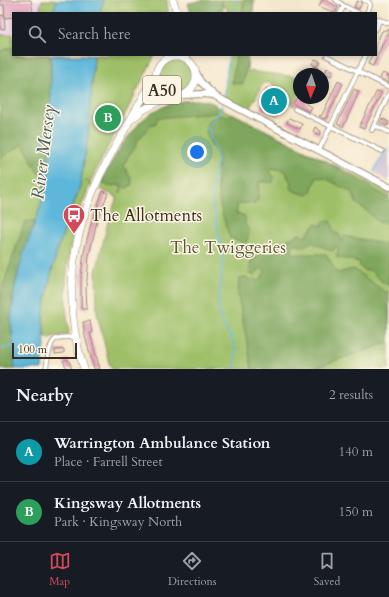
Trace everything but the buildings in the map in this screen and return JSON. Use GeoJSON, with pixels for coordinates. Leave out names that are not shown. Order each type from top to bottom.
{"type":"FeatureCollection","features":[{"type":"Feature","properties":{"kind":"main road"},"geometry":{"type":"LineString","coordinates":[[173,12],[174,0]]}},
{"type":"Feature","properties":{"kind":"main road"},"geometry":{"type":"LineString","coordinates":[[174,0],[177,12]]}},
{"type":"Feature","properties":{"kind":"main road","name":"A50"},"geometry":{"type":"LineString","coordinates":[[163,56],[157,78],[162,89],[172,95],[181,95]]}},
{"type":"Feature","properties":{"kind":"main road","name":"A50"},"geometry":{"type":"LineString","coordinates":[[84,369],[75,337],[71,287],[77,236],[89,200],[97,181],[162,62],[167,58],[179,56],[186,58],[195,70]]}},
{"type":"Feature","properties":{"kind":"main road","name":"A50"},"geometry":{"type":"LineString","coordinates":[[130,120],[150,105],[181,95],[192,88],[195,83],[195,70],[190,56]]}},
{"type":"Feature","properties":{"kind":"street"},"geometry":{"type":"LineString","coordinates":[[336,0],[356,12]]}},
{"type":"Feature","properties":{"kind":"street"},"geometry":{"type":"LineString","coordinates":[[364,0],[369,2],[370,5],[367,12]]}},
{"type":"Feature","properties":{"kind":"street"},"geometry":{"type":"LineString","coordinates":[[341,12],[344,6]]}},
{"type":"Feature","properties":{"kind":"street"},"geometry":{"type":"LineString","coordinates":[[377,20],[389,23]]}},
{"type":"Feature","properties":{"kind":"street"},"geometry":{"type":"LineString","coordinates":[[327,56],[389,87]]}},
{"type":"Feature","properties":{"kind":"street"},"geometry":{"type":"LineString","coordinates":[[319,150],[366,56]]}},
{"type":"Feature","properties":{"kind":"street"},"geometry":{"type":"LineString","coordinates":[[195,70],[200,81],[216,96],[389,187]]}},
{"type":"Feature","properties":{"kind":"street"},"geometry":{"type":"LineString","coordinates":[[372,130],[389,93]]}},
{"type":"Feature","properties":{"kind":"street"},"geometry":{"type":"LineString","coordinates":[[181,95],[202,94],[216,96]]}},
{"type":"Feature","properties":{"kind":"street"},"geometry":{"type":"LineString","coordinates":[[295,109],[382,151]]}},
{"type":"Feature","properties":{"kind":"street"},"geometry":{"type":"LineString","coordinates":[[374,125],[389,132]]}},
{"type":"Feature","properties":{"kind":"street"},"geometry":{"type":"LineString","coordinates":[[46,369],[51,345],[54,340],[59,338],[75,337]]}},
{"type":"Feature","properties":{"kind":"shaded area"},"geometry":{"type":"Polygon","coordinates":[[[0,0],[42,0],[39,12],[12,12],[12,34],[0,35],[0,0]]]}},
{"type":"Feature","properties":{"kind":"shaded area"},"geometry":{"type":"Polygon","coordinates":[[[389,149],[389,182],[374,172],[389,149]]]}},
{"type":"Feature","properties":{"kind":"green space"},"geometry":{"type":"Polygon","coordinates":[[[42,0],[56,0],[53,12],[39,12],[42,0]]]}},
{"type":"Feature","properties":{"kind":"green space"},"geometry":{"type":"Polygon","coordinates":[[[104,0],[167,0],[168,12],[99,12],[104,0]]]}},
{"type":"Feature","properties":{"kind":"green space"},"geometry":{"type":"Polygon","coordinates":[[[203,0],[222,0],[223,10],[215,12],[191,12],[188,3],[203,0]]]}},
{"type":"Feature","properties":{"kind":"green space"},"geometry":{"type":"Polygon","coordinates":[[[222,0],[254,0],[253,12],[227,12],[227,6],[223,7],[222,0]]]}},
{"type":"Feature","properties":{"kind":"green space"},"geometry":{"type":"Polygon","coordinates":[[[244,0],[254,0],[253,12],[242,12],[244,0]]]}},
{"type":"Feature","properties":{"kind":"green space"},"geometry":{"type":"Polygon","coordinates":[[[12,34],[12,56],[51,56],[48,173],[41,205],[22,258],[15,369],[0,369],[0,35],[12,34]]]}},
{"type":"Feature","properties":{"kind":"green space"},"geometry":{"type":"Polygon","coordinates":[[[12,47],[12,56],[51,56],[51,137],[48,173],[38,173],[23,144],[0,158],[0,51],[12,47]]]}},
{"type":"Feature","properties":{"kind":"green space"},"geometry":{"type":"Polygon","coordinates":[[[94,56],[154,56],[121,122],[117,120],[115,125],[118,127],[90,182],[85,181],[91,183],[83,201],[72,238],[67,275],[66,294],[69,333],[54,336],[49,339],[45,336],[43,318],[49,283],[57,251],[80,186],[88,136],[94,56]]]}},
{"type":"Feature","properties":{"kind":"green space"},"geometry":{"type":"Polygon","coordinates":[[[229,56],[248,56],[247,71],[293,76],[293,99],[290,93],[267,82],[262,85],[249,110],[224,97],[229,56]]]}},
{"type":"Feature","properties":{"kind":"green space"},"geometry":{"type":"Polygon","coordinates":[[[236,56],[248,56],[243,84],[232,83],[236,56]]]}},
{"type":"Feature","properties":{"kind":"green space"},"geometry":{"type":"Polygon","coordinates":[[[173,60],[179,60],[188,64],[192,76],[188,88],[179,92],[173,92],[164,88],[160,79],[160,73],[164,64],[173,60]]]}},
{"type":"Feature","properties":{"kind":"green space"},"geometry":{"type":"Polygon","coordinates":[[[154,83],[166,96],[141,108],[154,83]]]}},
{"type":"Feature","properties":{"kind":"green space"},"geometry":{"type":"Polygon","coordinates":[[[197,100],[212,103],[219,108],[216,113],[157,118],[156,123],[151,125],[138,140],[135,148],[128,156],[124,166],[132,181],[131,186],[126,188],[122,185],[108,186],[101,181],[121,146],[141,121],[152,112],[167,105],[182,101],[197,100]]]}},
{"type":"Feature","properties":{"kind":"green space","name":"The Twiggeries"},"geometry":{"type":"Polygon","coordinates":[[[208,102],[389,192],[389,369],[112,369],[109,363],[97,313],[96,272],[108,222],[117,197],[100,189],[103,182],[108,186],[122,185],[120,193],[127,179],[109,171],[150,114],[208,102]]]}},
{"type":"Feature","properties":{"kind":"green space"},"geometry":{"type":"Polygon","coordinates":[[[232,113],[318,157],[389,198],[389,224],[378,222],[356,203],[353,193],[327,179],[317,177],[311,192],[308,195],[296,192],[290,188],[291,182],[286,171],[272,168],[270,172],[274,177],[273,182],[259,182],[258,200],[254,204],[238,204],[236,213],[245,216],[245,224],[250,232],[246,243],[230,238],[218,196],[218,159],[208,138],[206,129],[208,122],[211,119],[222,115],[229,117],[232,113]]]}},
{"type":"Feature","properties":{"kind":"green space"},"geometry":{"type":"Polygon","coordinates":[[[327,220],[332,222],[334,232],[340,235],[341,241],[343,241],[344,236],[384,244],[385,242],[389,242],[389,286],[380,280],[371,270],[365,271],[360,267],[359,262],[336,257],[339,249],[337,247],[332,251],[311,242],[304,247],[293,244],[292,254],[326,254],[337,273],[354,269],[385,292],[389,292],[389,342],[312,369],[252,369],[238,295],[239,278],[246,277],[251,281],[255,278],[257,281],[260,280],[265,269],[260,269],[254,275],[249,274],[251,259],[257,258],[266,246],[282,246],[285,241],[299,234],[304,237],[316,224],[322,226],[322,223],[327,220]]]}},
{"type":"Feature","properties":{"kind":"green space"},"geometry":{"type":"Polygon","coordinates":[[[25,221],[35,222],[22,258],[13,295],[11,320],[15,369],[0,369],[0,301],[3,286],[25,221]]]}},
{"type":"Feature","properties":{"kind":"water"},"geometry":{"type":"Polygon","coordinates":[[[56,0],[104,0],[99,12],[53,12],[56,0]]]}},
{"type":"Feature","properties":{"kind":"water"},"geometry":{"type":"Polygon","coordinates":[[[51,56],[94,56],[88,136],[80,186],[57,251],[49,283],[43,318],[45,346],[42,369],[15,369],[11,320],[15,287],[22,258],[41,205],[48,173],[51,137],[51,56]]]}},
{"type":"Feature","properties":{"kind":"waterway"},"geometry":{"type":"LineString","coordinates":[[234,12],[236,0]]}},
{"type":"Feature","properties":{"kind":"waterway"},"geometry":{"type":"LineString","coordinates":[[224,98],[229,56]]}},
{"type":"Feature","properties":{"kind":"waterway"},"geometry":{"type":"LineString","coordinates":[[223,102],[220,113],[208,125],[208,131],[216,152],[217,160],[211,195],[223,257],[218,309],[222,322],[231,337],[236,352],[235,369]]}},
{"type":"Feature","properties":{"kind":"waterway"},"geometry":{"type":"LineString","coordinates":[[374,171],[385,152],[389,149]]}},
{"type":"Feature","properties":{"kind":"waterway"},"geometry":{"type":"LineString","coordinates":[[0,349],[14,346]]}},
{"type":"Feature","properties":{"kind":"place","name":"Warrington Ambulance Station"},"geometry":{"type":"Point","coordinates":[274,101]}},
{"type":"Feature","properties":{"kind":"place","name":"Kingsway Allotments"},"geometry":{"type":"Point","coordinates":[108,118]}},
{"type":"Feature","properties":{"kind":"place","name":"The Allotments"},"geometry":{"type":"Point","coordinates":[74,234]}},
{"type":"Feature","properties":{"kind":"water label","name":"River Mersey"},"geometry":{"type":"Point","coordinates":[43,152]}}]}
